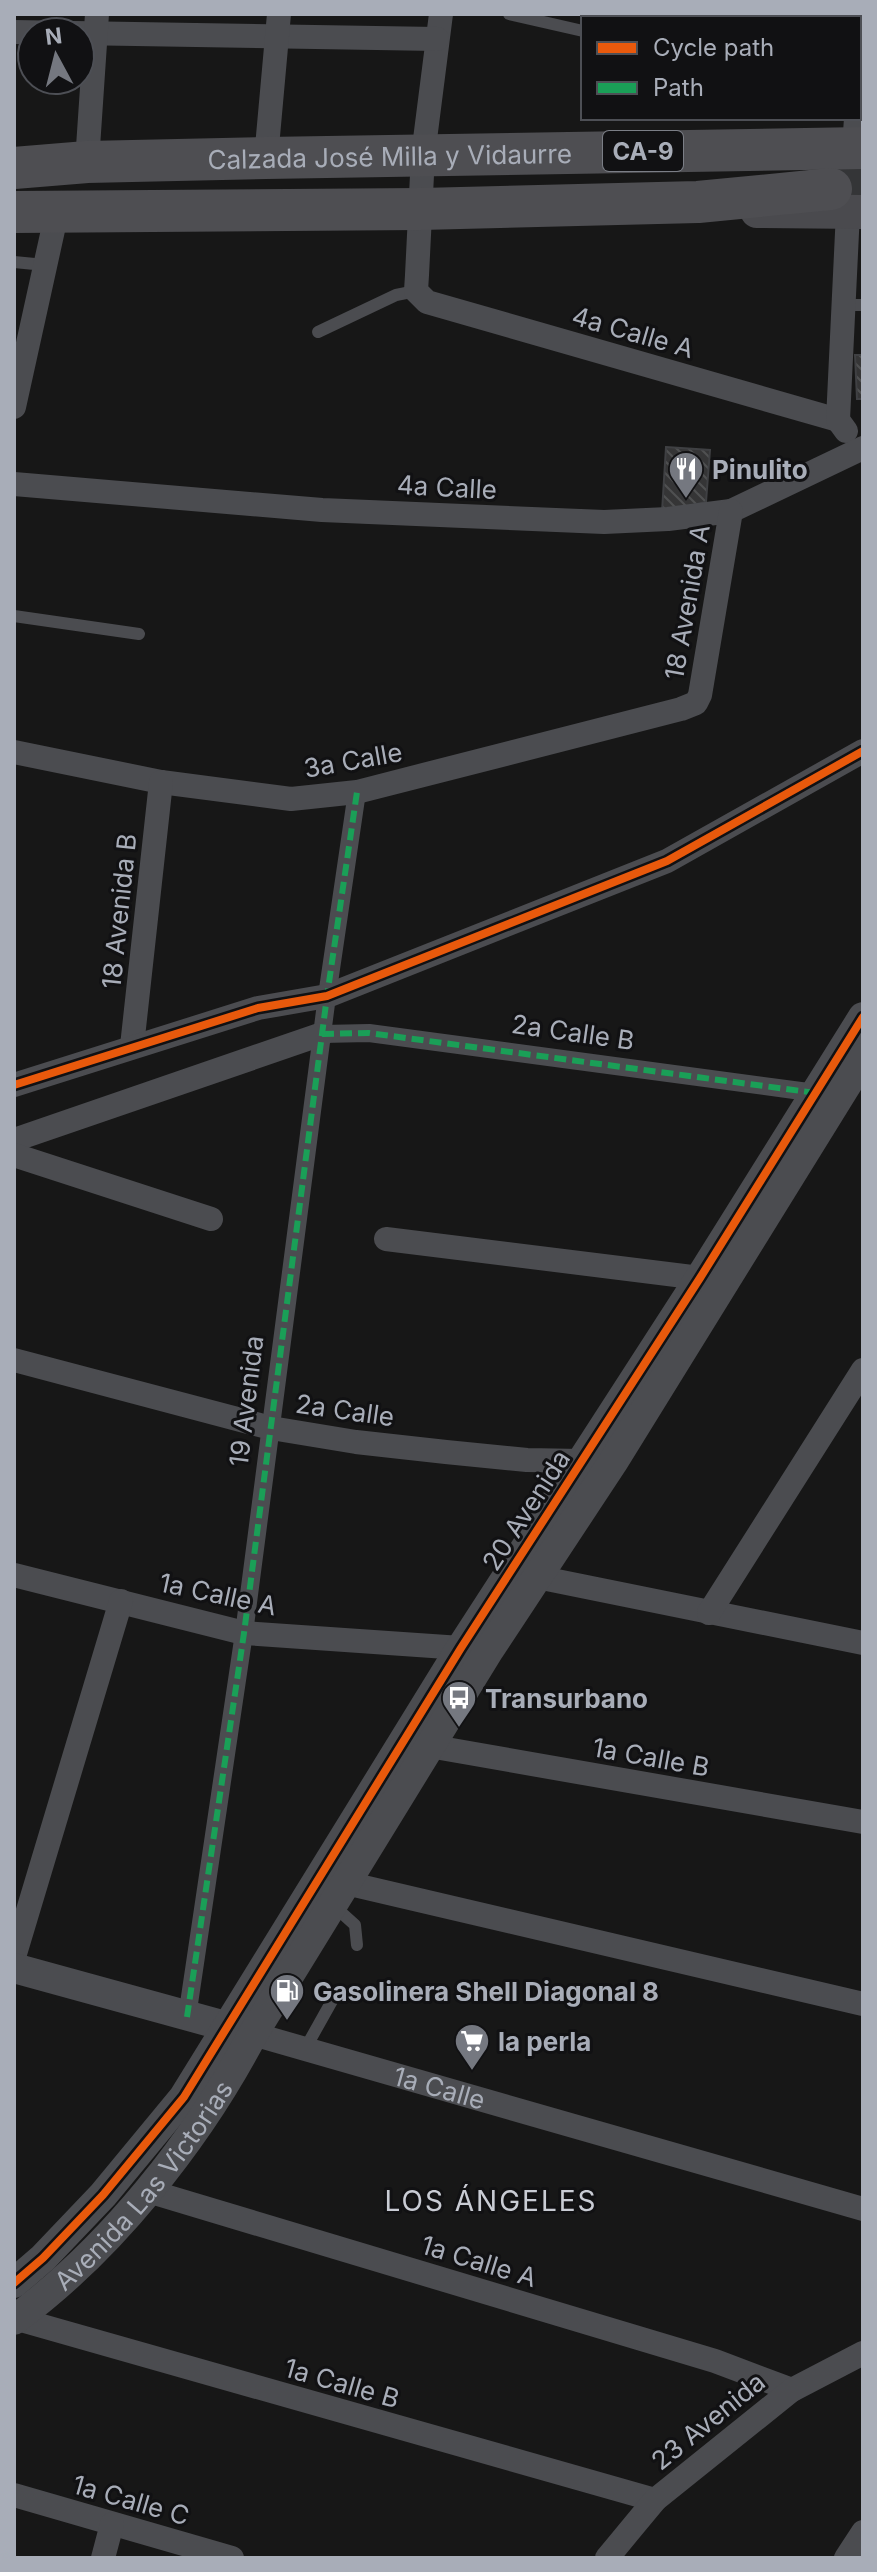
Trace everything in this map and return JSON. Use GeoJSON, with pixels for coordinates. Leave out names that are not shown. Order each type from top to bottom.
{"type":"FeatureCollection","features":[{"type":"Feature","properties":{"kind":"highway","name":"Calzada José Milla y Vidaurre"},"geometry":{"type":"LineString","coordinates":[[14,168],[87,162],[570,153],[858,138]]}},
{"type":"Feature","properties":{"kind":"highway"},"geometry":{"type":"LineString","coordinates":[[421,209],[435,185],[456,171],[546,170],[570,153]]}},
{"type":"Feature","properties":{"kind":"highway"},"geometry":{"type":"LineString","coordinates":[[248,210],[276,193],[392,190],[417,170],[423,155]]}},
{"type":"Feature","properties":{"kind":"highway","name":"Calzada José Milla y Vidaurre"},"geometry":{"type":"LineString","coordinates":[[14,212],[421,209],[722,200],[847,205]]}},
{"type":"Feature","properties":{"kind":"street"},"geometry":{"type":"LineString","coordinates":[[416,291],[423,155],[441,14]]}},
{"type":"Feature","properties":{"kind":"street"},"geometry":{"type":"LineString","coordinates":[[861,44],[863,14]]}},
{"type":"Feature","properties":{"kind":"street"},"geometry":{"type":"LineString","coordinates":[[96,23],[278,25],[437,39]]}},
{"type":"Feature","properties":{"kind":"street"},"geometry":{"type":"LineString","coordinates":[[266,158],[278,25]]}},
{"type":"Feature","properties":{"kind":"street"},"geometry":{"type":"LineString","coordinates":[[87,162],[91,96]]}},
{"type":"Feature","properties":{"kind":"street"},"geometry":{"type":"LineString","coordinates":[[847,205],[854,305],[838,420],[860,449]]}},
{"type":"Feature","properties":{"kind":"street"},"geometry":{"type":"LineString","coordinates":[[14,407],[57,212]]}},
{"type":"Feature","properties":{"kind":"street","name":"4a Calle A"},"geometry":{"type":"LineString","coordinates":[[416,291],[432,304],[838,420]]}},
{"type":"Feature","properties":{"kind":"street","name":"4a Calle"},"geometry":{"type":"LineString","coordinates":[[14,484],[322,510],[604,522],[668,519],[731,511],[860,449]]}},
{"type":"Feature","properties":{"kind":"street","name":"18 Avenida A"},"geometry":{"type":"LineString","coordinates":[[696,703],[700,695],[731,511]]}},
{"type":"Feature","properties":{"kind":"street","name":"3a Calle"},"geometry":{"type":"LineString","coordinates":[[14,752],[161,782],[291,799],[357,792],[696,703]]}},
{"type":"Feature","properties":{"kind":"street"},"geometry":{"type":"LineString","coordinates":[[14,1085],[258,1008],[327,996],[667,861],[863,751]]}},
{"type":"Feature","properties":{"kind":"street","name":"18 Avenida B"},"geometry":{"type":"LineString","coordinates":[[132,1046],[161,782]]}},
{"type":"Feature","properties":{"kind":"street","name":"19 Avenida"},"geometry":{"type":"LineString","coordinates":[[187,2017],[244,1633],[327,996],[357,792]]}},
{"type":"Feature","properties":{"kind":"street","name":"20 Avenida"},"geometry":{"type":"LineString","coordinates":[[240,2031],[339,1894],[429,1746],[719,1294],[828,1094],[863,1017]]}},
{"type":"Feature","properties":{"kind":"street","name":"2a Calle B"},"geometry":{"type":"LineString","coordinates":[[322,1034],[369,1033],[828,1094]]}},
{"type":"Feature","properties":{"kind":"street"},"geometry":{"type":"LineString","coordinates":[[14,1140],[322,1034]]}},
{"type":"Feature","properties":{"kind":"street","name":"20 Avenida"},"geometry":{"type":"LineString","coordinates":[[240,2031],[461,1648],[700,1278],[828,1094],[863,1058]]}},
{"type":"Feature","properties":{"kind":"street"},"geometry":{"type":"LineString","coordinates":[[14,1155],[211,1219]]}},
{"type":"Feature","properties":{"kind":"street"},"geometry":{"type":"LineString","coordinates":[[386,1239],[700,1278]]}},
{"type":"Feature","properties":{"kind":"street","name":"2a Calle"},"geometry":{"type":"LineString","coordinates":[[14,1360],[271,1428],[446,1452],[527,1460],[581,1461]]}},
{"type":"Feature","properties":{"kind":"street"},"geometry":{"type":"LineString","coordinates":[[709,1613],[863,1370]]}},
{"type":"Feature","properties":{"kind":"street","name":"1a Calle A"},"geometry":{"type":"LineString","coordinates":[[14,1575],[244,1633],[461,1648]]}},
{"type":"Feature","properties":{"kind":"street"},"geometry":{"type":"LineString","coordinates":[[537,1577],[863,1643]]}},
{"type":"Feature","properties":{"kind":"street"},"geometry":{"type":"LineString","coordinates":[[14,1957],[121,1601]]}},
{"type":"Feature","properties":{"kind":"street","name":"1a Calle B"},"geometry":{"type":"LineString","coordinates":[[429,1746],[863,1822]]}},
{"type":"Feature","properties":{"kind":"street"},"geometry":{"type":"LineString","coordinates":[[339,1894],[863,2004]]}},
{"type":"Feature","properties":{"kind":"street","name":"1a Calle"},"geometry":{"type":"LineString","coordinates":[[14,1968],[863,2209]]}},
{"type":"Feature","properties":{"kind":"street","name":"Avenida Las Victorias"},"geometry":{"type":"LineString","coordinates":[[14,2319],[62,2284],[148,2191],[232,2072],[240,2031]]}},
{"type":"Feature","properties":{"kind":"street","name":"Avenida Las Victorias"},"geometry":{"type":"LineString","coordinates":[[14,2283],[43,2258],[103,2195],[240,2031]]}},
{"type":"Feature","properties":{"kind":"street","name":"1a Calle A"},"geometry":{"type":"LineString","coordinates":[[148,2191],[715,2361],[792,2390]]}},
{"type":"Feature","properties":{"kind":"street","name":"1a Calle B"},"geometry":{"type":"LineString","coordinates":[[14,2319],[655,2500]]}},
{"type":"Feature","properties":{"kind":"street","name":"23 Avenida"},"geometry":{"type":"LineString","coordinates":[[607,2558],[655,2500],[792,2390],[863,2353]]}},
{"type":"Feature","properties":{"kind":"street","name":"1a Calle C"},"geometry":{"type":"LineString","coordinates":[[14,2495],[232,2558]]}},
{"type":"Feature","properties":{"kind":"street"},"geometry":{"type":"LineString","coordinates":[[103,2558],[112,2524]]}},
{"type":"Feature","properties":{"kind":"street"},"geometry":{"type":"LineString","coordinates":[[846,2558],[863,2532]]}},
{"type":"Feature","properties":{"kind":"lane"},"geometry":{"type":"LineString","coordinates":[[509,14],[581,31]]}},
{"type":"Feature","properties":{"kind":"lane"},"geometry":{"type":"LineString","coordinates":[[14,262],[45,265]]}},
{"type":"Feature","properties":{"kind":"lane"},"geometry":{"type":"LineString","coordinates":[[318,332],[396,295],[416,291]]}},
{"type":"Feature","properties":{"kind":"lane"},"geometry":{"type":"LineString","coordinates":[[14,616],[139,634]]}},
{"type":"Feature","properties":{"kind":"lane"},"geometry":{"type":"LineString","coordinates":[[339,1894],[355,1925],[357,1945]]}},
{"type":"Feature","properties":{"kind":"lane"},"geometry":{"type":"LineString","coordinates":[[305,2049],[333,1999]]}},
{"type":"Feature","properties":{"kind":"building"},"geometry":{"type":"Polygon","coordinates":[[[855,355],[863,355],[863,399],[857,399],[855,355]]]}},
{"type":"Feature","properties":{"kind":"building"},"geometry":{"type":"Polygon","coordinates":[[[666,447],[710,450],[706,502],[662,512],[666,447]]]}},
{"type":"Feature","properties":{"kind":"tunnel"},"geometry":{"type":"LineString","coordinates":[[831,189],[863,189]]}},
{"type":"Feature","properties":{"kind":"marked path"},"geometry":{"type":"LineString","coordinates":[[187,2017],[244,1633],[327,996],[357,792]]}},
{"type":"Feature","properties":{"kind":"marked path"},"geometry":{"type":"LineString","coordinates":[[322,1034],[369,1033],[816,1093]]}},
{"type":"Feature","properties":{"kind":"cycle path"},"geometry":{"type":"LineString","coordinates":[[14,1085],[258,1008],[327,996],[667,861],[863,751]]}},
{"type":"Feature","properties":{"kind":"cycle path"},"geometry":{"type":"LineString","coordinates":[[14,2283],[43,2258],[103,2195],[184,2097],[461,1648],[700,1278],[863,1017]]}},
{"type":"Feature","properties":{"kind":"place","name":"Pinulito"},"geometry":{"type":"Point","coordinates":[686,500]}},
{"type":"Feature","properties":{"kind":"place","name":"Transurbano"},"geometry":{"type":"Point","coordinates":[459,1729]}},
{"type":"Feature","properties":{"kind":"place","name":"Gasolinera Shell Diagonal 8"},"geometry":{"type":"Point","coordinates":[287,2022]}},
{"type":"Feature","properties":{"kind":"place","name":"la perla"},"geometry":{"type":"Point","coordinates":[472,2072]}},
{"type":"Feature","properties":{"kind":"district","name":"LOS ÁNGELES"},"geometry":{"type":"Point","coordinates":[491,2201]}}]}
